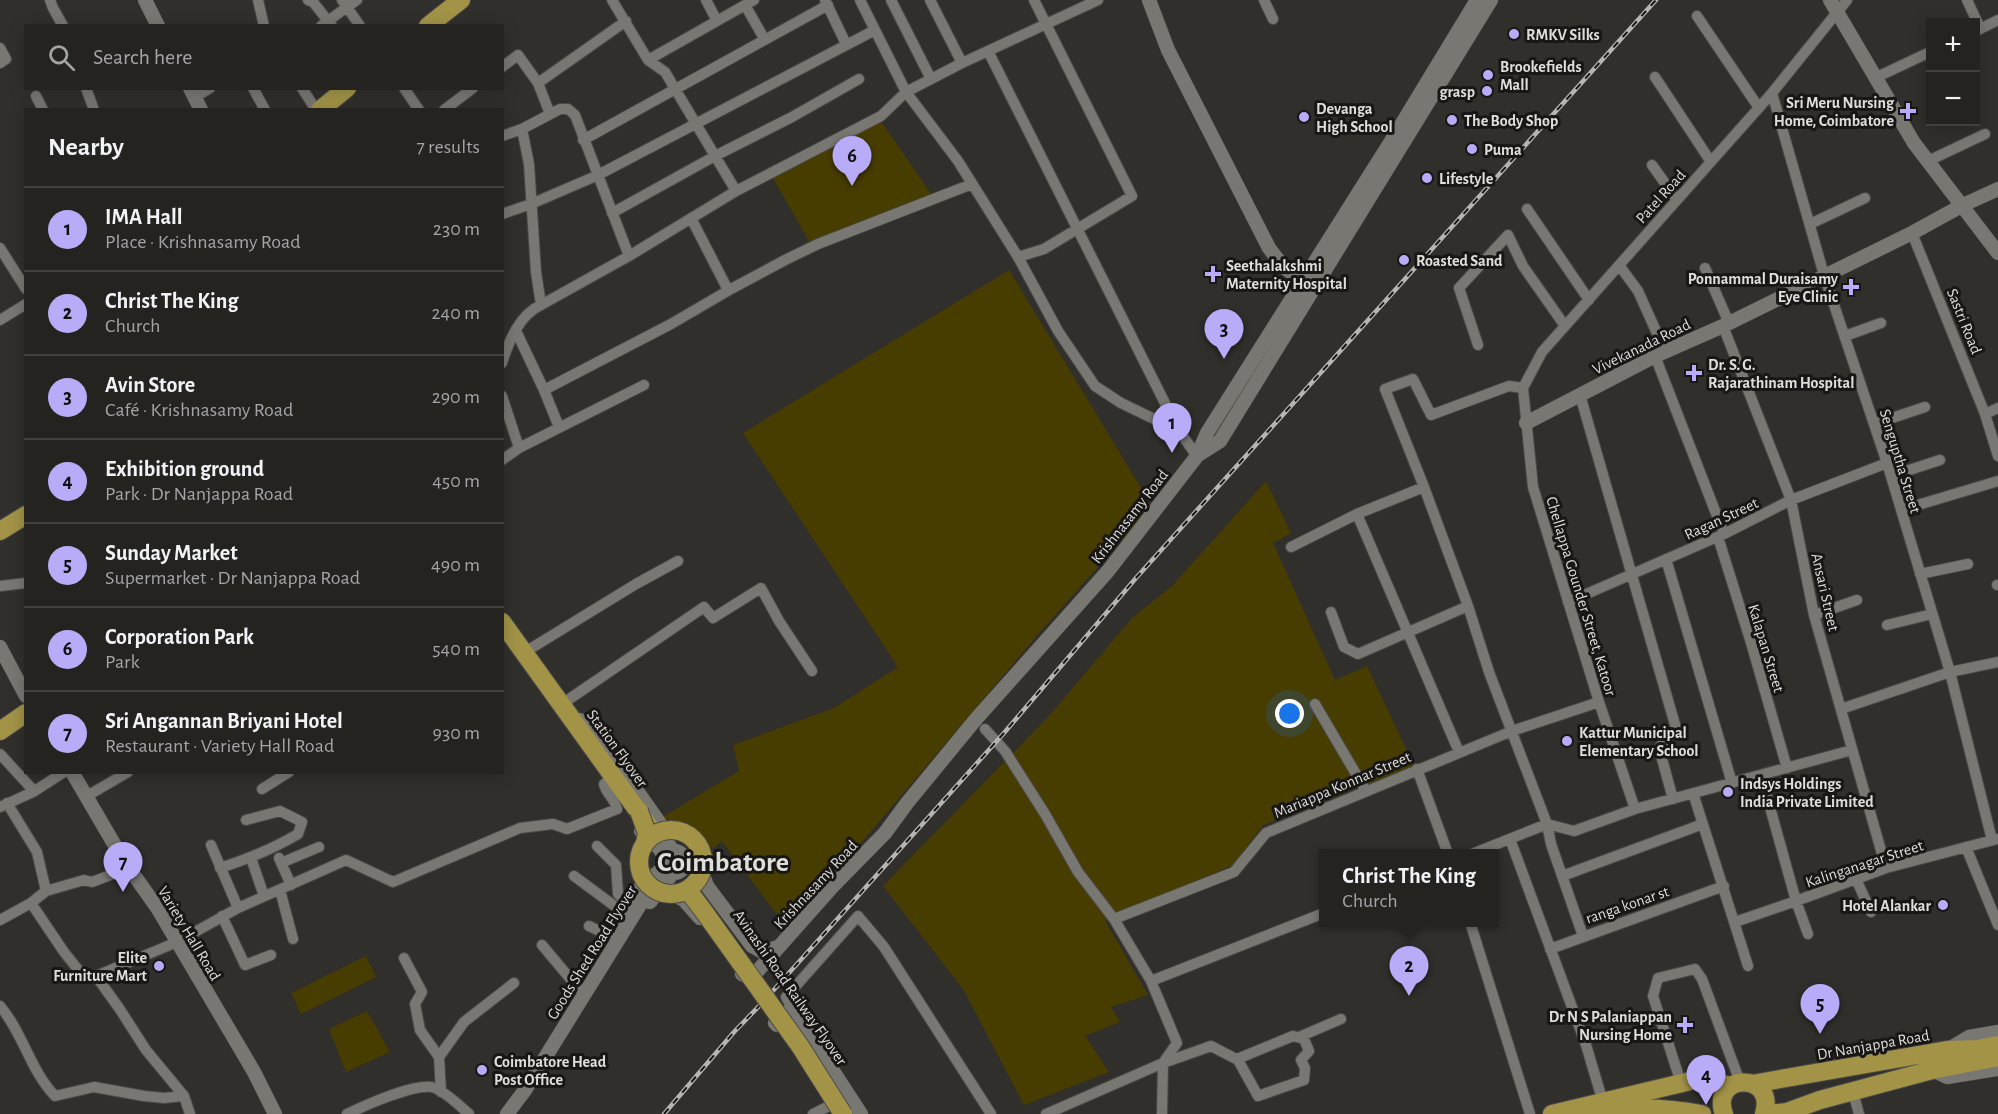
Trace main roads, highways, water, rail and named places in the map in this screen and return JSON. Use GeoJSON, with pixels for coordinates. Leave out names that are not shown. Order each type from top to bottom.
{"type":"FeatureCollection","features":[{"type":"Feature","properties":{"kind":"highway"},"geometry":{"type":"LineString","coordinates":[[431,24],[462,0]]}},
{"type":"Feature","properties":{"kind":"highway"},"geometry":{"type":"LineString","coordinates":[[322,108],[345,90]]}},
{"type":"Feature","properties":{"kind":"highway"},"geometry":{"type":"LineString","coordinates":[[0,531],[24,516]]}},
{"type":"Feature","properties":{"kind":"highway","name":"Station Flyover"},"geometry":{"type":"LineString","coordinates":[[504,625],[563,705],[615,785],[639,811],[647,833],[652,838],[641,852],[640,871],[651,887]]}},
{"type":"Feature","properties":{"kind":"highway"},"geometry":{"type":"LineString","coordinates":[[0,731],[24,713]]}},
{"type":"Feature","properties":{"kind":"highway"},"geometry":{"type":"LineString","coordinates":[[651,887],[665,894],[689,885],[703,862],[696,842],[688,835],[669,830],[652,838]]}},
{"type":"Feature","properties":{"kind":"highway","name":"Avinashi Road Railway Flyover"},"geometry":{"type":"LineString","coordinates":[[689,885],[690,894],[800,1046],[835,1111]]}},
{"type":"Feature","properties":{"kind":"highway","name":"Avinashi Road Railway Flyover"},"geometry":{"type":"LineString","coordinates":[[689,885],[704,898],[806,1042],[853,1114]]}},
{"type":"Feature","properties":{"kind":"highway"},"geometry":{"type":"LineString","coordinates":[[1724,1114],[1721,1105],[1723,1097],[1741,1084],[1763,1093],[1766,1100],[1766,1114],[1787,1112],[1820,1100],[1932,1070],[1978,1055],[1998,1045]]}},
{"type":"Feature","properties":{"kind":"highway"},"geometry":{"type":"LineString","coordinates":[[1947,1050],[1998,1057]]}},
{"type":"Feature","properties":{"kind":"highway","name":"Dr Nanjappa Road"},"geometry":{"type":"LineString","coordinates":[[1599,1108],[1699,1079],[1741,1084],[1947,1050]]}},
{"type":"Feature","properties":{"kind":"highway","name":"Dr Nanjappa Road"},"geometry":{"type":"LineString","coordinates":[[1552,1114],[1599,1108],[1671,1108],[1702,1114]]}},
{"type":"Feature","properties":{"kind":"main road"},"geometry":{"type":"LineString","coordinates":[[145,0],[157,24]]}},
{"type":"Feature","properties":{"kind":"main road"},"geometry":{"type":"LineString","coordinates":[[1149,0],[1168,50],[1269,248],[1282,265],[1308,286],[1491,0]]}},
{"type":"Feature","properties":{"kind":"main road","name":"Krishnasamy Road"},"geometry":{"type":"LineString","coordinates":[[782,944],[763,952],[752,946],[707,886],[689,885],[684,900],[738,971],[747,976],[754,975],[782,944],[832,887],[885,833],[976,719],[1108,571],[1197,456],[1208,433],[1308,286],[1477,0]]}},
{"type":"Feature","properties":{"kind":"main road"},"geometry":{"type":"LineString","coordinates":[[1833,6],[1914,143],[1998,253]]}},
{"type":"Feature","properties":{"kind":"main road","name":"Vivekanada Road"},"geometry":{"type":"LineString","coordinates":[[1526,423],[1660,354],[1726,325],[1998,189]]}},
{"type":"Feature","properties":{"kind":"main road"},"geometry":{"type":"LineString","coordinates":[[0,647],[24,692]]}},
{"type":"Feature","properties":{"kind":"main road"},"geometry":{"type":"LineString","coordinates":[[559,1034],[577,1021],[671,864],[668,845],[661,825],[607,748],[563,705]]}},
{"type":"Feature","properties":{"kind":"main road","name":"Variety Hall Road"},"geometry":{"type":"LineString","coordinates":[[73,774],[129,868],[158,909],[254,1072],[276,1114]]}},
{"type":"Feature","properties":{"kind":"main road"},"geometry":{"type":"LineString","coordinates":[[615,785],[643,833],[660,849],[689,885]]}},
{"type":"Feature","properties":{"kind":"main road"},"geometry":{"type":"LineString","coordinates":[[507,1114],[525,1090],[559,1034],[564,1011],[639,889],[671,864]]}},
{"type":"Feature","properties":{"kind":"main road","name":"Goods Shed Road Flyover"},"geometry":{"type":"LineString","coordinates":[[559,1034],[651,887]]}},
{"type":"Feature","properties":{"kind":"main road"},"geometry":{"type":"LineString","coordinates":[[835,1111],[775,1023],[792,1008],[861,1114]]}},
{"type":"Feature","properties":{"kind":"main road","name":"Dr Nanjappa Road"},"geometry":{"type":"LineString","coordinates":[[1947,1050],[1969,1037],[1998,1032]]}},
{"type":"Feature","properties":{"kind":"main road"},"geometry":{"type":"LineString","coordinates":[[1932,1070],[1947,1077],[1998,1069]]}},
{"type":"Feature","properties":{"kind":"railway"},"geometry":{"type":"LineString","coordinates":[[664,1114],[734,1032],[1004,733],[1136,578],[1656,0]]}},
{"type":"Feature","properties":{"kind":"place","name":"RMKV Silks"},"geometry":{"type":"Point","coordinates":[1514,34]}},
{"type":"Feature","properties":{"kind":"place","name":"Brookefields Mall"},"geometry":{"type":"Point","coordinates":[1488,75]}},
{"type":"Feature","properties":{"kind":"place","name":"grasp"},"geometry":{"type":"Point","coordinates":[1487,91]}},
{"type":"Feature","properties":{"kind":"place","name":"Sri Meru Nursing Home, Coimbatore"},"geometry":{"type":"Point","coordinates":[1908,111]}},
{"type":"Feature","properties":{"kind":"place","name":"Devanga High School"},"geometry":{"type":"Point","coordinates":[1304,117]}},
{"type":"Feature","properties":{"kind":"place","name":"The Body Shop"},"geometry":{"type":"Point","coordinates":[1452,120]}},
{"type":"Feature","properties":{"kind":"place","name":"Puma"},"geometry":{"type":"Point","coordinates":[1472,149]}},
{"type":"Feature","properties":{"kind":"place","name":"Lifestyle"},"geometry":{"type":"Point","coordinates":[1427,178]}},
{"type":"Feature","properties":{"kind":"place","name":"Corporation Park"},"geometry":{"type":"Point","coordinates":[852,186]}},
{"type":"Feature","properties":{"kind":"place","name":"Roasted Sand"},"geometry":{"type":"Point","coordinates":[1404,260]}},
{"type":"Feature","properties":{"kind":"place","name":"Seethalakshmi Maternity Hospital"},"geometry":{"type":"Point","coordinates":[1213,274]}},
{"type":"Feature","properties":{"kind":"place","name":"Ponnammal Duraisamy Eye Clinic"},"geometry":{"type":"Point","coordinates":[1851,287]}},
{"type":"Feature","properties":{"kind":"place","name":"Avin Store"},"geometry":{"type":"Point","coordinates":[1224,359]}},
{"type":"Feature","properties":{"kind":"place","name":"Dr. S. G. Rajarathinam Hospital"},"geometry":{"type":"Point","coordinates":[1694,373]}},
{"type":"Feature","properties":{"kind":"place","name":"IMA Hall"},"geometry":{"type":"Point","coordinates":[1172,453]}},
{"type":"Feature","properties":{"kind":"place","name":"Kattur Municipal Elementary School"},"geometry":{"type":"Point","coordinates":[1567,741]}},
{"type":"Feature","properties":{"kind":"place","name":"Indsys Holdings India Private Limited"},"geometry":{"type":"Point","coordinates":[1728,792]}},
{"type":"Feature","properties":{"kind":"place","name":"Sri Angannan Briyani Hotel"},"geometry":{"type":"Point","coordinates":[123,892]}},
{"type":"Feature","properties":{"kind":"place","name":"Hotel Alankar"},"geometry":{"type":"Point","coordinates":[1943,905]}},
{"type":"Feature","properties":{"kind":"place","name":"Elite Furniture Mart"},"geometry":{"type":"Point","coordinates":[159,966]}},
{"type":"Feature","properties":{"kind":"place","name":"Christ The King"},"geometry":{"type":"Point","coordinates":[1409,996]}},
{"type":"Feature","properties":{"kind":"place","name":"Dr N S Palaniappan Nursing Home"},"geometry":{"type":"Point","coordinates":[1685,1025]}},
{"type":"Feature","properties":{"kind":"place","name":"Sunday Market"},"geometry":{"type":"Point","coordinates":[1820,1034]}},
{"type":"Feature","properties":{"kind":"place","name":"Coimbatore Head Post Office"},"geometry":{"type":"Point","coordinates":[482,1070]}},
{"type":"Feature","properties":{"kind":"place","name":"Exhibition ground"},"geometry":{"type":"Point","coordinates":[1706,1105]}},
{"type":"Feature","properties":{"kind":"district","name":"Coimbatore"},"geometry":{"type":"Point","coordinates":[723,861]}}]}
